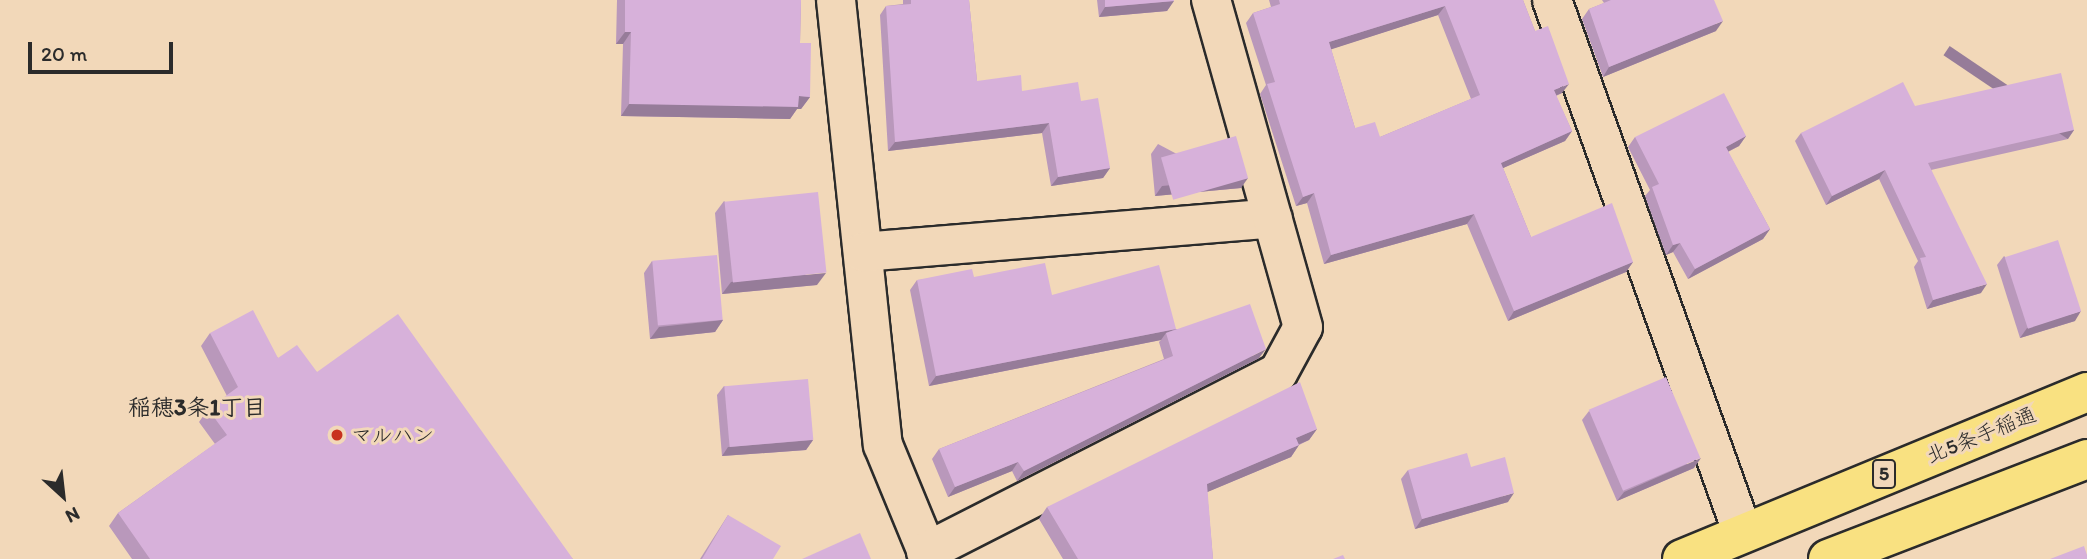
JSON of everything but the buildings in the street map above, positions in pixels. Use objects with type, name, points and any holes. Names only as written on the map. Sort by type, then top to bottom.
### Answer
[{"type":"highway","name":"北5条手稲通","points":[[1682,559],[1742,531],[2087,392]]},
{"type":"highway","points":[[1828,559],[2087,459]]},
{"type":"street","points":[[836,0],[883,444],[928,556],[1279,373],[1303,327],[1211,0]]},
{"type":"street","points":[[1552,0],[1742,531]]},
{"type":"street","points":[[863,252],[1273,218]]},
{"type":"place","name":"マルハン","points":[[337,435]]},
{"type":"district","name":"稲穂3条1丁目","points":[[197,407]]}]
